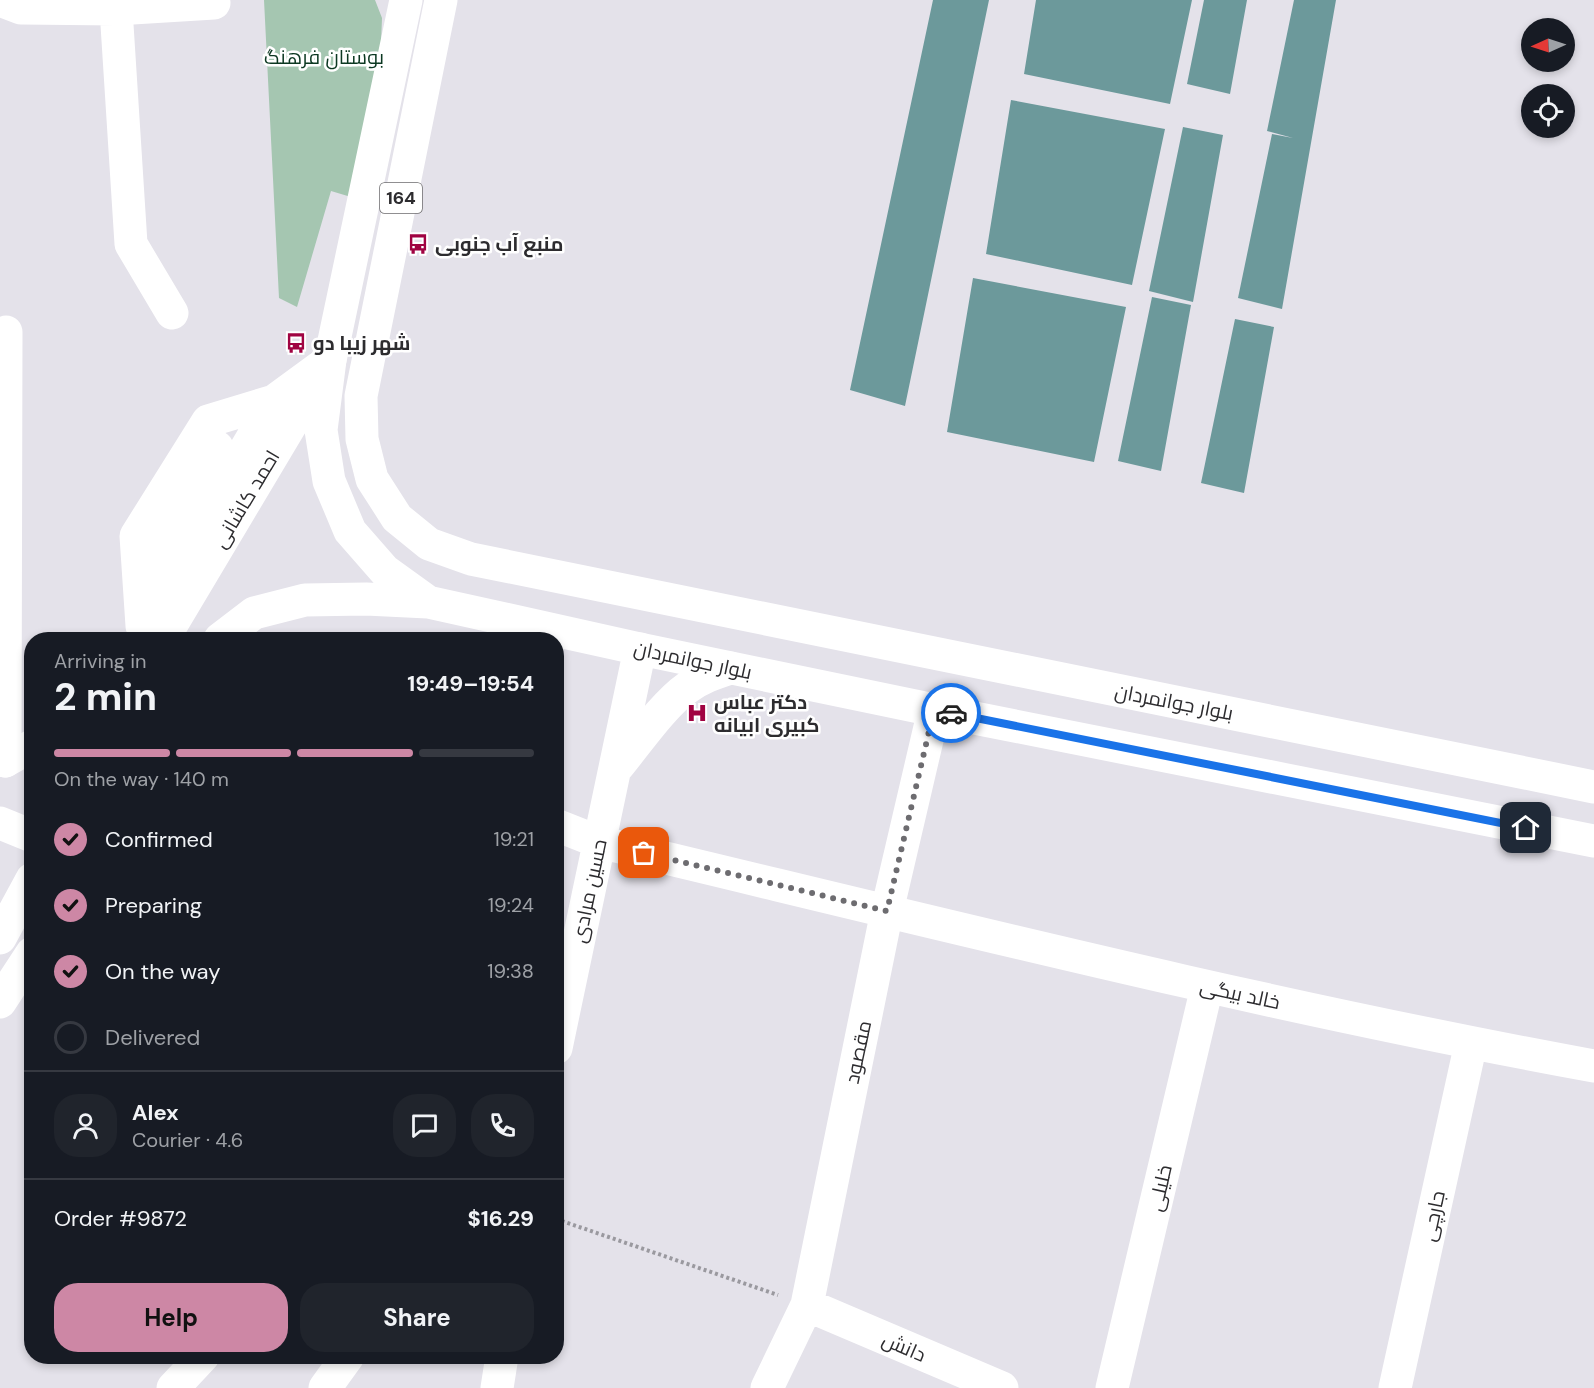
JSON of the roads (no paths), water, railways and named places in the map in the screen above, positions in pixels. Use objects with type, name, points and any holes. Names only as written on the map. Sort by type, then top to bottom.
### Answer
[{"type":"street","points":[[392,0],[395,56]]},
{"type":"street","name":"164","points":[[330,360],[406,0]]},
{"type":"street","name":"بلوار جوانمردان","points":[[441,0],[361,396],[362,439],[372,479],[397,518],[429,544],[471,559],[1594,787]]},
{"type":"street","points":[[14,3],[116,9],[214,3]]},
{"type":"street","points":[[116,9],[131,244],[172,313]]},
{"type":"street","points":[[6,332],[17,759]]},
{"type":"street","points":[[152,632],[140,581],[237,412],[274,401],[330,360]]},
{"type":"street","points":[[330,360],[321,430],[329,482],[350,531],[385,571],[428,603]]},
{"type":"street","name":"احمد کاشانی","points":[[155,632],[330,360]]},
{"type":"street","points":[[155,632],[274,401]]},
{"type":"street","points":[[229,632],[254,613],[305,600],[366,599],[428,603]]},
{"type":"street","name":"بلوار جوانمردان","points":[[428,603],[562,632]]},
{"type":"street","name":"بلوار جوانمردان","points":[[564,633],[934,710],[1594,842]]},
{"type":"street","name":"حسین مرادی","points":[[564,1010],[640,649]]},
{"type":"street","name":"حسین مرادی","points":[[615,770],[661,714],[686,689],[706,676],[730,668]]},
{"type":"street","name":"مقصود","points":[[767,1388],[807,1305],[887,911],[934,710]]},
{"type":"street","points":[[0,823],[24,833]]},
{"type":"street","name":"خالد بیگی","points":[[564,828],[599,842],[1207,987],[1471,1043],[1594,1066]]},
{"type":"street","points":[[0,938],[24,894]]},
{"type":"street","points":[[0,1002],[24,965]]},
{"type":"street","name":"خلیلی","points":[[1112,1388],[1207,987]]},
{"type":"street","name":"جارچی","points":[[1395,1388],[1471,1043]]},
{"type":"street","name":"دانش","points":[[807,1305],[1002,1388]]},
{"type":"street","points":[[173,1388],[195,1364]]},
{"type":"street","points":[[325,1388],[342,1364]]},
{"type":"street","points":[[497,1388],[500,1364]]},
{"type":"water","points":[[933,0],[989,0],[905,406],[850,390]]},
{"type":"water","points":[[1036,0],[1192,0],[1170,104],[1024,74]]},
{"type":"water","points":[[1204,0],[1247,0],[1230,94],[1187,84]]},
{"type":"water","points":[[1294,0],[1336,0],[1282,309],[1238,298],[1272,134],[1293,138],[1267,131]]},
{"type":"water","points":[[1011,100],[1165,129],[1132,285],[986,254]]},
{"type":"water","points":[[1183,127],[1223,135],[1193,302],[1149,291]]},
{"type":"water","points":[[973,278],[1126,307],[1094,462],[947,432]]},
{"type":"water","points":[[1152,297],[1191,305],[1161,471],[1118,461]]},
{"type":"water","points":[[1235,319],[1274,327],[1244,493],[1201,483]]},
{"type":"place","name":"منبع آب جنوبی","points":[[418,244]]},
{"type":"place","name":"شهر زیبا دو","points":[[296,343]]},
{"type":"place","name":"دکتر عباس کبیری ابیانه","points":[[697,713]]},
{"type":"park label","name":"بوستان فرهنگ","points":[[324,57]]}]
